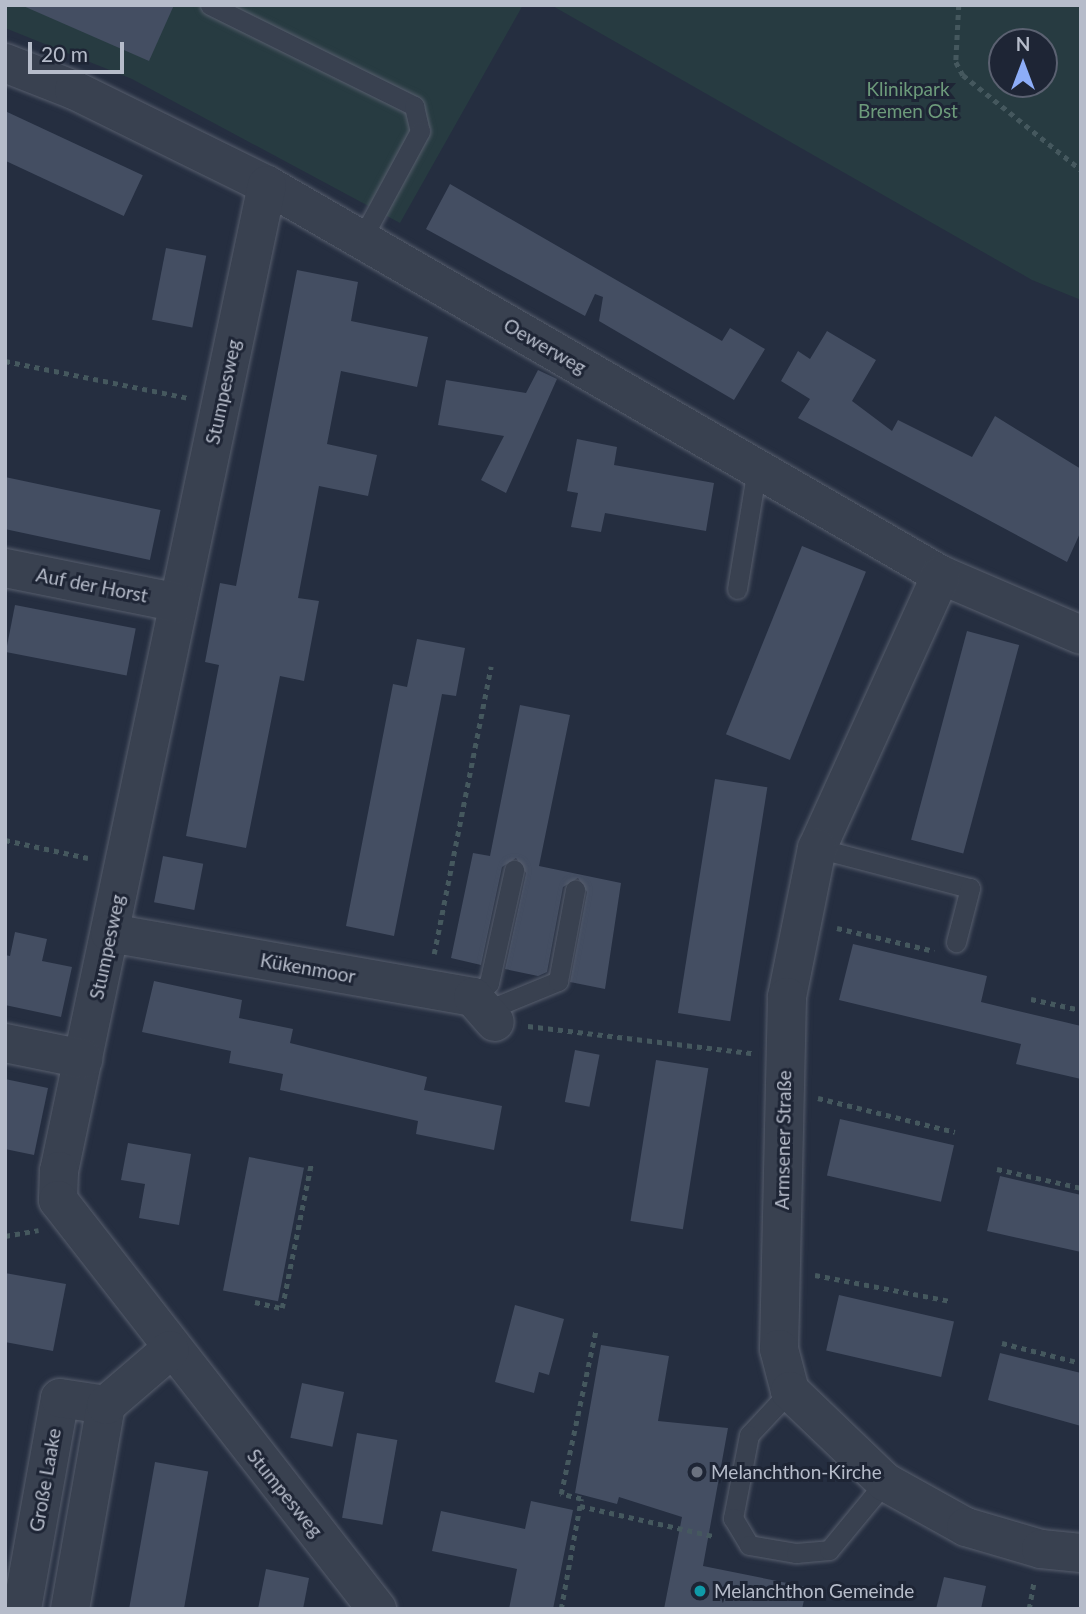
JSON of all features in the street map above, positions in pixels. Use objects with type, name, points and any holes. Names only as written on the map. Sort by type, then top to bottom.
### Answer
[{"type":"street","name":"Oewerweg","points":[[5,63],[74,90],[267,185],[941,575],[1081,635]]},
{"type":"street","name":"Stumpesweg","points":[[267,185],[83,1059],[58,1200],[170,1350],[377,1609]]},
{"type":"street","name":"Auf der Horst","points":[[5,568],[179,603]]},
{"type":"street","name":"Armsener Straße","points":[[790,1391],[779,1349],[787,997],[817,848],[941,575]]},
{"type":"street","name":"Kükenmoor","points":[[110,933],[427,989],[485,1010]]},
{"type":"street","points":[[5,1043],[83,1059]]},
{"type":"street","points":[[70,1609],[106,1405],[170,1350]]},
{"type":"street","points":[[790,1391],[885,1482],[966,1527],[1041,1549],[1081,1553]]},
{"type":"street","name":"Große Laake","points":[[22,1609],[60,1398],[106,1405]]},
{"type":"lane","points":[[210,5],[414,106],[420,131],[361,240]]},
{"type":"lane","points":[[737,589],[757,468]]},
{"type":"lane","points":[[817,848],[970,888],[948,947]]},
{"type":"lane","points":[[514,870],[485,1010],[558,981],[575,890]]},
{"type":"lane","points":[[790,1391],[749,1435],[733,1518],[749,1545],[796,1553],[829,1550],[885,1482]]},
{"type":"path","points":[[959,5],[956,62],[963,75],[1081,170]]},
{"type":"path","points":[[5,361],[220,405]]},
{"type":"path","points":[[427,989],[491,667]]},
{"type":"path","points":[[5,840],[123,866]]},
{"type":"path","points":[[802,919],[948,947]]},
{"type":"path","points":[[1031,999],[1081,1010]]},
{"type":"path","points":[[485,1010],[784,1073],[955,1132]]},
{"type":"path","points":[[254,1302],[282,1308],[311,1164]]},
{"type":"path","points":[[998,1169],[1081,1188]]},
{"type":"path","points":[[780,1275],[834,1274],[950,1301]]},
{"type":"path","points":[[561,1609],[581,1499],[561,1493],[596,1329]]},
{"type":"path","points":[[1002,1343],[1081,1363]]},
{"type":"path","points":[[580,1506],[719,1537],[741,1531]]},
{"type":"green space","points":[[5,5],[523,5],[400,223],[132,79],[5,28]]},
{"type":"green space","name":"Klinikpark Bremen Ost","points":[[551,5],[1081,5],[1081,300],[1032,280]]},
{"type":"building","points":[[21,5],[174,5],[149,61]]},
{"type":"building","points":[[5,111],[143,175],[124,216],[5,161]]},
{"type":"building","points":[[450,184],[722,341],[730,328],[765,349],[734,400],[599,321],[603,297],[595,294],[585,316],[426,229]]},
{"type":"building","points":[[166,248],[206,256],[192,327],[152,320]]},
{"type":"building","points":[[297,270],[358,282],[351,321],[428,337],[417,387],[341,371],[327,444],[377,455],[368,496],[319,486],[298,598],[319,601],[304,681],[280,676],[246,848],[186,836],[219,665],[205,662],[220,583],[236,586]]},
{"type":"building","points":[[827,331],[876,360],[852,401],[892,431],[898,420],[972,457],[995,416],[1081,469],[1081,531],[1067,562],[798,418],[810,399],[781,381],[798,351],[810,359]]},
{"type":"building","points":[[538,370],[557,379],[506,493],[481,480],[504,436],[438,425],[446,380],[526,393]]},
{"type":"building","points":[[577,439],[617,447],[614,465],[714,483],[706,531],[605,513],[601,532],[571,527],[578,493],[567,491]]},
{"type":"building","points":[[5,477],[161,510],[150,560],[5,529]]},
{"type":"building","points":[[802,546],[866,572],[790,760],[726,734]]},
{"type":"building","points":[[15,605],[136,628],[127,676],[6,652]]},
{"type":"building","points":[[967,631],[1019,645],[963,854],[911,840]]},
{"type":"building","points":[[417,639],[465,648],[456,696],[442,694],[394,936],[346,926],[393,684],[407,687]]},
{"type":"building","points":[[520,705],[570,715],[539,866],[621,883],[605,989],[570,982],[587,892],[578,878],[563,887],[547,972],[538,976],[505,969],[526,873],[516,858],[502,867],[481,965],[451,958],[473,853],[490,856]]},
{"type":"building","points":[[715,779],[767,787],[730,1021],[678,1013]]},
{"type":"building","points":[[163,856],[203,864],[194,910],[154,902]]},
{"type":"building","points":[[15,932],[47,939],[42,961],[72,967],[61,1017],[5,1005],[5,955],[10,956]]},
{"type":"building","points":[[853,944],[987,976],[981,1002],[1081,1026],[1081,1079],[1016,1064],[1021,1044],[839,1000]]},
{"type":"building","points":[[154,981],[242,1000],[239,1018],[293,1029],[290,1043],[427,1077],[424,1090],[502,1106],[494,1150],[416,1134],[418,1121],[280,1090],[283,1074],[229,1063],[231,1051],[142,1032]]},
{"type":"building","points":[[575,1050],[600,1055],[589,1107],[565,1102]]},
{"type":"building","points":[[656,1060],[708,1068],[683,1229],[631,1221]]},
{"type":"building","points":[[5,1079],[48,1088],[34,1155],[5,1149]]},
{"type":"building","points":[[840,1119],[954,1145],[941,1202],[827,1176]]},
{"type":"building","points":[[128,1143],[191,1154],[179,1225],[139,1218],[145,1184],[121,1180]]},
{"type":"building","points":[[249,1157],[304,1168],[278,1301],[223,1291]]},
{"type":"building","points":[[1000,1176],[1081,1195],[1081,1252],[987,1231]]},
{"type":"building","points":[[5,1273],[66,1284],[53,1351],[5,1342]]},
{"type":"building","points":[[839,1295],[954,1322],[941,1377],[826,1351]]},
{"type":"building","points":[[515,1305],[564,1319],[549,1375],[539,1372],[534,1393],[495,1382]]},
{"type":"building","points":[[601,1345],[669,1356],[658,1421],[728,1428],[703,1566],[807,1587],[802,1609],[664,1609],[682,1517],[619,1497],[617,1504],[575,1493]]},
{"type":"building","points":[[1000,1353],[1081,1373],[1081,1426],[988,1400]]},
{"type":"building","points":[[302,1383],[344,1392],[332,1447],[290,1438]]},
{"type":"building","points":[[357,1433],[397,1440],[382,1525],[342,1518]]},
{"type":"building","points":[[155,1462],[208,1471],[184,1609],[129,1609]]},
{"type":"building","points":[[531,1501],[573,1510],[553,1609],[509,1609],[517,1569],[432,1551],[441,1511],[525,1529]]},
{"type":"building","points":[[266,1569],[309,1578],[303,1609],[258,1609]]},
{"type":"building","points":[[944,1577],[986,1586],[981,1609],[936,1609]]},
{"type":"place","name":"Melanchthon-Kirche","points":[[697,1472]]},
{"type":"place","name":"Melanchthon Gemeinde","points":[[700,1591]]}]
